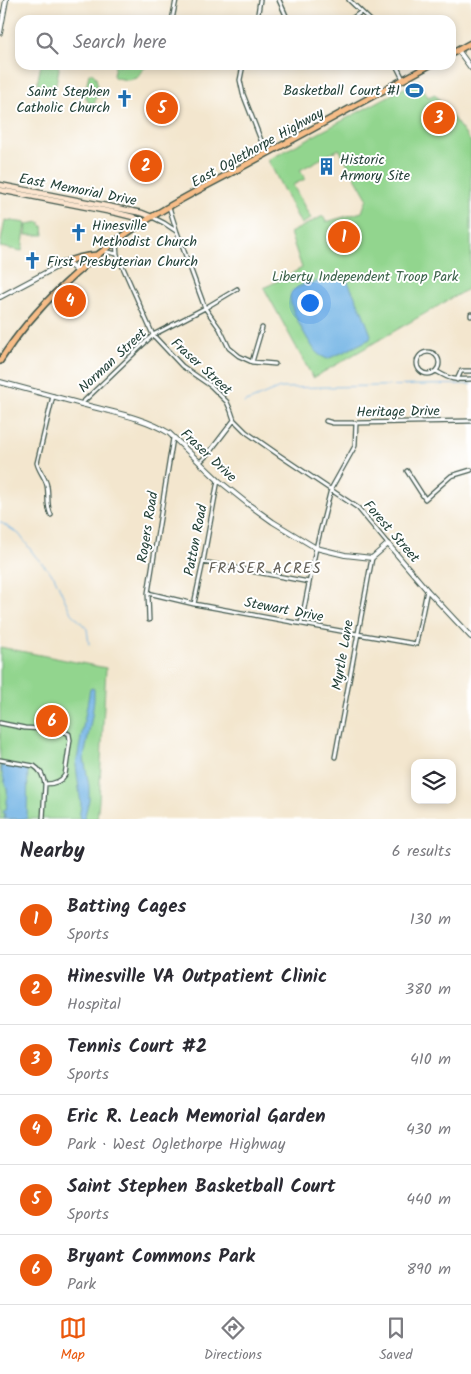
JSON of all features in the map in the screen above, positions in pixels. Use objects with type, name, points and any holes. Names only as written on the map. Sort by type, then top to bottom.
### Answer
[{"type":"highway","points":[[458,50],[471,43]]},
{"type":"highway","name":"East Oglethorpe Highway","points":[[0,361],[21,330],[78,272],[115,241],[152,217],[421,70]]},
{"type":"highway","points":[[62,264],[79,258],[98,255]]},
{"type":"main road","name":"East Memorial Drive","points":[[0,184],[142,213],[152,217]]},
{"type":"main road","name":"East Memorial Drive","points":[[0,190],[133,217],[144,222]]},
{"type":"street","points":[[0,34],[6,0]]},
{"type":"street","points":[[173,15],[176,0]]},
{"type":"street","points":[[257,15],[260,0]]},
{"type":"street","points":[[279,0],[286,15]]},
{"type":"street","points":[[349,0],[364,15]]},
{"type":"street","points":[[357,15],[361,12]]},
{"type":"street","points":[[458,50],[471,68]]},
{"type":"street","points":[[242,70],[240,84],[267,154]]},
{"type":"street","points":[[399,70],[404,80]]},
{"type":"street","points":[[170,207],[176,232],[205,308],[220,329],[229,348],[239,356],[252,362],[274,364]]},
{"type":"street","points":[[152,217],[176,232]]},
{"type":"street","name":"Fraser Street","points":[[115,241],[117,254],[153,335],[182,366],[211,386],[221,396],[229,406],[234,420]]},
{"type":"street","points":[[103,251],[117,254]]},
{"type":"street","points":[[0,297],[62,264],[70,265],[78,272]]},
{"type":"street","name":"Norman Street","points":[[81,404],[153,335],[237,289]]},
{"type":"street","points":[[252,362],[262,328]]},
{"type":"street","points":[[427,352],[436,355],[439,364],[436,371],[433,374],[427,375],[419,371],[416,364],[423,353],[427,352]]},
{"type":"street","points":[[436,371],[448,378],[457,380],[471,379]]},
{"type":"street","points":[[457,380],[461,372],[471,371]]},
{"type":"street","name":"Fraser Drive","points":[[0,382],[160,427],[169,433],[218,480],[254,508],[316,548],[345,555],[372,558]]},
{"type":"street","points":[[51,515],[48,506],[47,484],[38,470],[37,463],[53,396]]},
{"type":"street","points":[[200,462],[234,420]]},
{"type":"street","name":"Forest Street","points":[[234,420],[246,432],[279,456],[358,508],[427,590],[471,637]]},
{"type":"street","name":"Heritage Drive","points":[[326,421],[333,423],[471,421]]},
{"type":"street","points":[[301,624],[316,548],[331,489],[355,446],[356,423]]},
{"type":"street","name":"Rogers Road","points":[[149,620],[148,594],[173,438]]},
{"type":"street","points":[[407,471],[425,498],[451,476],[471,470]]},
{"type":"street","name":"Patton Road","points":[[194,604],[218,480]]},
{"type":"street","points":[[372,558],[388,544]]},
{"type":"street","name":"Myrtle Lane","points":[[335,757],[372,558]]},
{"type":"street","points":[[203,562],[309,582]]},
{"type":"street","name":"Stewart Drive","points":[[148,594],[416,644],[427,590]]},
{"type":"street","points":[[0,723],[25,728],[61,730],[69,734],[70,740],[65,775],[62,780],[56,783],[45,784]]},
{"type":"street","points":[[0,760],[38,768],[45,784],[43,819]]},
{"type":"green space","points":[[40,70],[59,70],[55,88],[51,91],[37,84]]},
{"type":"green space","points":[[114,70],[142,70],[137,78],[128,80],[115,78],[113,75]]},
{"type":"green space","points":[[89,73],[93,74],[97,80],[97,93],[94,104],[89,103],[85,95]]},
{"type":"green space","name":"Liberty Independent Troop Park","points":[[419,80],[428,97],[435,94],[471,142],[471,287],[313,378],[264,288],[302,268],[290,233],[323,216],[326,222],[362,212],[367,198],[339,149],[300,170],[305,179],[293,185],[311,219],[301,224],[268,160]]},
{"type":"green space","points":[[5,220],[26,223],[22,251],[0,247]]},
{"type":"green space","points":[[40,222],[41,226],[43,226],[44,235],[26,235],[27,224]]},
{"type":"green space","points":[[0,647],[106,668],[97,819],[0,819]]},
{"type":"water","points":[[336,278],[345,278],[347,280],[371,335],[370,339],[327,359],[317,353],[309,341],[294,312],[290,296],[292,291],[301,286]]},
{"type":"water","points":[[90,689],[94,689],[94,700],[84,758],[89,786],[89,800],[84,819],[79,819],[81,805],[76,765]]},
{"type":"water","points":[[1,764],[28,768],[27,819],[4,819],[5,813],[3,813],[6,810],[7,792]]},
{"type":"waterway","points":[[244,403],[280,388],[471,384]]},
{"type":"waterway","points":[[0,522],[19,534],[36,557],[54,576],[70,611],[87,629],[89,644]]},
{"type":"place","name":"Basketball Court #1","points":[[414,90]]},
{"type":"place","name":"Saint Stephen Catholic Church","points":[[124,99]]},
{"type":"place","name":"Saint Stephen Basketball Court","points":[[162,108]]},
{"type":"place","name":"Tennis Court #2","points":[[439,118]]},
{"type":"place","name":"Hinesville VA Outpatient Clinic","points":[[146,166]]},
{"type":"place","name":"Historic Armory Site","points":[[326,167]]},
{"type":"place","name":"Hinesville Methodist Church","points":[[78,233]]},
{"type":"place","name":"Batting Cages","points":[[344,237]]},
{"type":"place","name":"First Presbyterian Church","points":[[33,261]]},
{"type":"place","name":"Eric R. Leach Memorial Garden","points":[[70,301]]},
{"type":"place","name":"Bryant Commons Park","points":[[52,721]]},
{"type":"district","name":"FRASER ACRES","points":[[265,568]]}]
